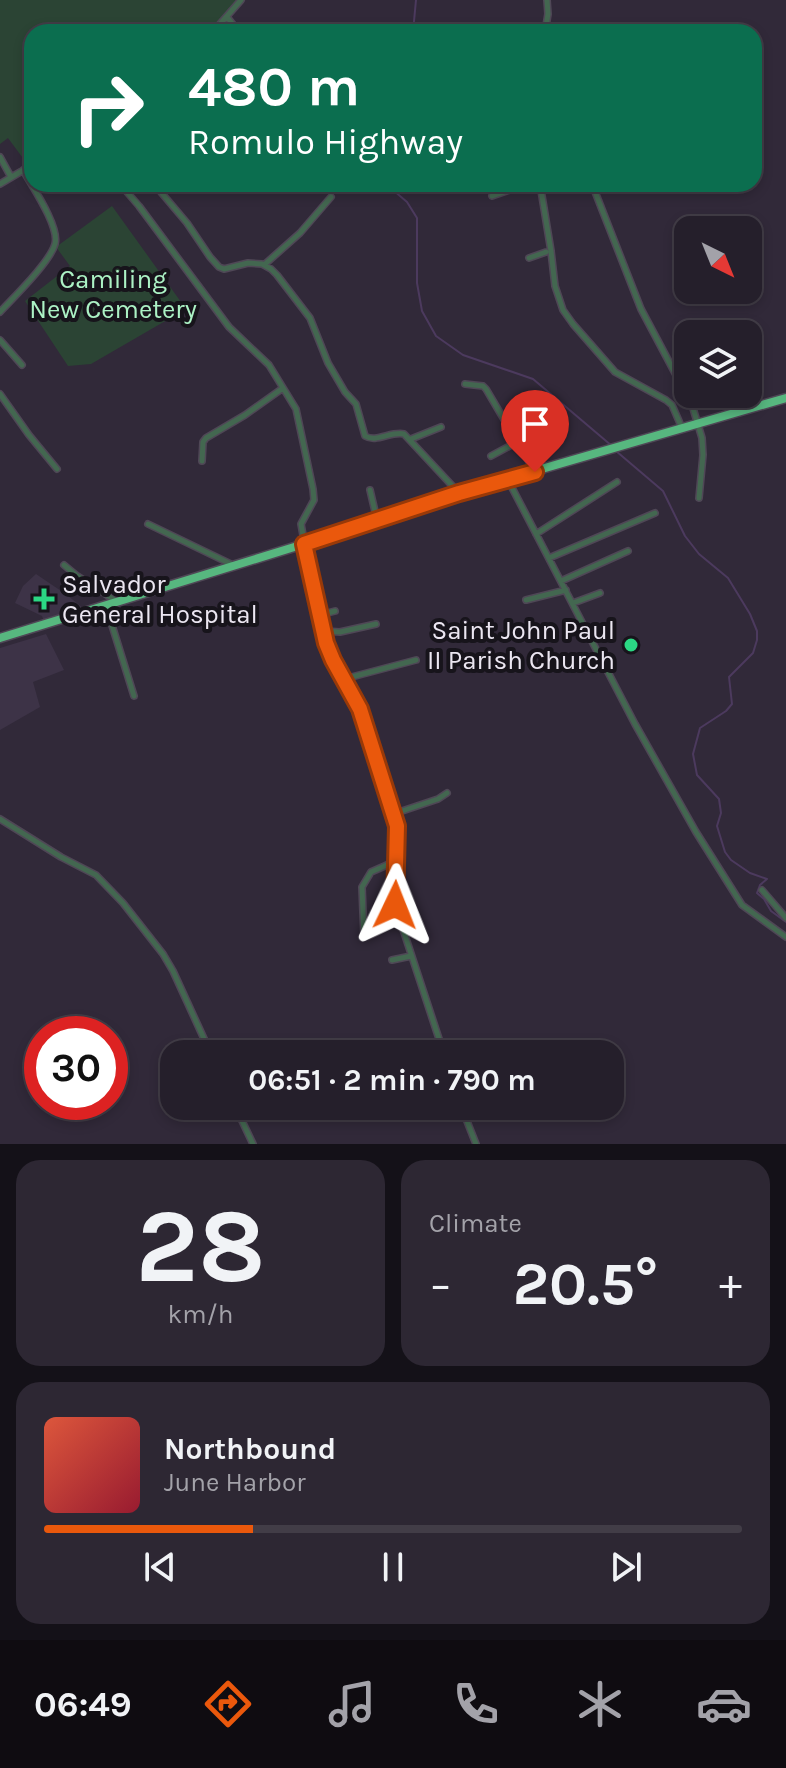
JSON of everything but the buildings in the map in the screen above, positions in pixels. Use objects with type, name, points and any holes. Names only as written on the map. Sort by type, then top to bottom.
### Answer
[{"type":"highway","points":[[0,638],[459,493],[786,398]]},
{"type":"street","points":[[220,24],[241,0]]},
{"type":"street","points":[[546,24],[547,0]]},
{"type":"street","points":[[227,17],[233,24]]},
{"type":"street","points":[[0,157],[11,177]]},
{"type":"street","points":[[0,184],[23,170]]},
{"type":"street","points":[[0,312],[39,269],[55,245],[51,223],[35,192]]},
{"type":"street","points":[[127,192],[229,327],[262,357],[296,409],[314,500],[301,524],[323,631],[330,653],[360,709],[398,830],[395,905],[439,1040]]},
{"type":"street","points":[[160,192],[219,267],[224,269],[248,263],[264,265],[277,275],[310,318],[328,363],[356,404],[365,436],[372,439],[394,432],[411,439],[459,493]]},
{"type":"street","points":[[492,196],[504,192]]},
{"type":"street","points":[[541,192],[555,286],[563,310],[615,372],[672,405],[682,429]]},
{"type":"street","points":[[595,192],[641,309],[692,405],[702,438],[699,498]]},
{"type":"street","points":[[264,265],[300,233],[331,197]]},
{"type":"street","points":[[529,258],[549,252]]},
{"type":"street","points":[[0,340],[22,365]]},
{"type":"street","points":[[465,384],[483,386],[535,472]]},
{"type":"street","points":[[202,461],[206,438],[283,388]]},
{"type":"street","points":[[0,394],[57,469]]},
{"type":"street","points":[[511,432],[547,406]]},
{"type":"street","points":[[411,439],[441,427]]},
{"type":"street","points":[[491,456],[517,442]]},
{"type":"street","points":[[508,480],[635,724],[696,832],[736,897],[751,913],[786,937]]},
{"type":"street","points":[[536,534],[617,482]]},
{"type":"street","points":[[370,490],[377,520]]},
{"type":"street","points":[[549,558],[655,513]]},
{"type":"street","points":[[148,524],[234,566]]},
{"type":"street","points":[[561,581],[628,551]]},
{"type":"street","points":[[64,565],[117,602]]},
{"type":"street","points":[[526,600],[566,590]]},
{"type":"street","points":[[573,603],[600,593]]},
{"type":"street","points":[[106,606],[134,696]]},
{"type":"street","points":[[320,615],[335,611]]},
{"type":"street","points":[[323,631],[340,632],[376,624]]},
{"type":"street","points":[[344,679],[416,660]]},
{"type":"street","points":[[393,814],[447,793]]},
{"type":"street","points":[[0,819],[96,875],[123,903],[168,962],[204,1040]]},
{"type":"street","points":[[364,937],[362,887],[371,872],[396,861]]},
{"type":"street","points":[[762,890],[786,918]]},
{"type":"street","points":[[392,960],[411,956]]},
{"type":"street","points":[[242,1120],[253,1144]]},
{"type":"street","points":[[467,1120],[476,1144]]},
{"type":"shaded area","name":"Salvador General Hospital","points":[[36,574],[84,609],[44,622],[42,616],[15,603],[23,586]]},
{"type":"shaded area","points":[[46,634],[64,670],[33,682],[40,707],[0,730],[0,648]]},
{"type":"green space","points":[[0,0],[238,0],[216,24],[24,24],[24,160],[8,138],[0,144]]},
{"type":"green space","name":"Camiling New Cemetery","points":[[112,206],[186,309],[91,364],[68,366],[25,301],[70,266],[56,247]]},
{"type":"waterway","points":[[414,24],[416,0]]},
{"type":"waterway","points":[[395,192],[407,202],[417,218],[417,283],[422,311],[436,336],[463,355],[533,379],[612,446]]},
{"type":"waterway","points":[[616,451],[663,491],[685,536],[699,554],[728,578],[757,631],[753,653],[729,677],[732,704],[700,728],[693,754],[697,775],[719,799],[721,813],[717,826],[725,852],[750,873],[767,879],[757,893],[771,911],[786,922]]},
{"type":"place","name":"Salvador General Hospital","points":[[44,599]]},
{"type":"place","name":"Saint John Paul II Parish Church","points":[[631,645]]},
{"type":"route","points":[[395,905],[397,826],[360,709],[326,643],[304,544],[459,493],[535,472]]}]
